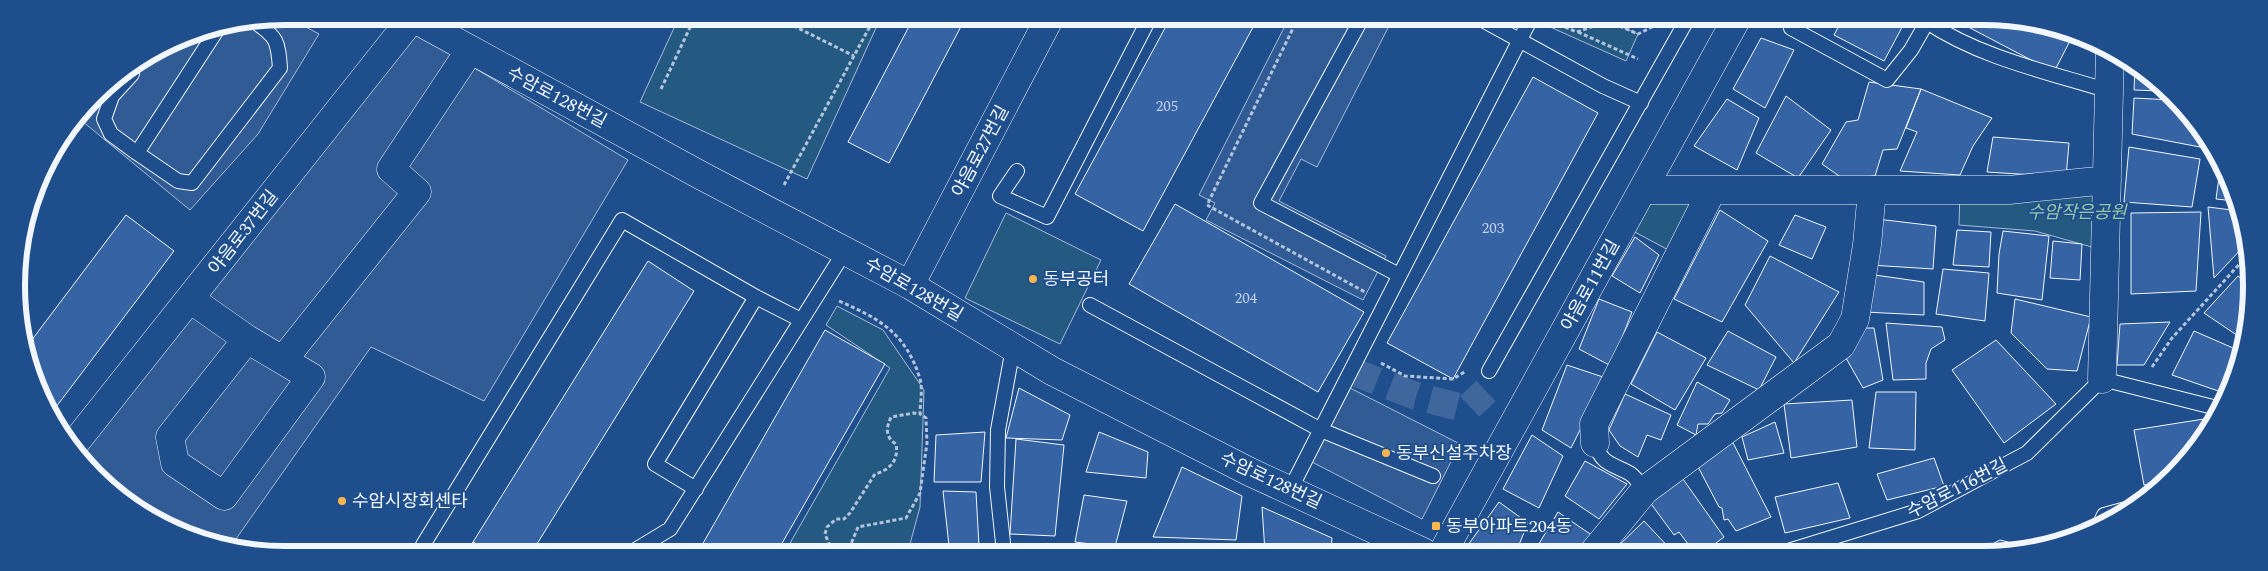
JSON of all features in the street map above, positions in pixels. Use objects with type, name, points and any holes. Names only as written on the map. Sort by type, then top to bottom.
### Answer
[{"type":"street","name":"야음로37번길","points":[[77,441],[406,25]]},
{"type":"street","name":"수암로128번길","points":[[426,25],[769,211],[910,285],[1076,384],[1290,490],[1411,546]]},
{"type":"street","name":"야음로27번길","points":[[910,285],[1046,25]]},
{"type":"street","name":"야음로11번길","points":[[1446,546],[1734,25]]},
{"type":"street","points":[[283,360],[417,192],[391,169],[470,50]]},
{"type":"street","points":[[2102,379],[2110,58]]},
{"type":"street","points":[[1643,190],[1711,192],[2008,190],[2107,180]]},
{"type":"street","points":[[1599,546],[1645,490],[1841,345],[1855,319],[1867,246],[1872,190]]},
{"type":"street","points":[[1596,443],[1594,424],[1711,192]]},
{"type":"street","points":[[190,299],[247,339],[310,378],[224,496],[175,463],[170,437],[247,339]]},
{"type":"lane","points":[[1017,171],[1000,196],[1047,217],[1146,25]]},
{"type":"lane","points":[[1358,25],[1261,203],[1399,275]]},
{"type":"lane","points":[[1493,25],[1640,103]]},
{"type":"lane","points":[[1290,490],[1527,25]]},
{"type":"lane","points":[[1489,371],[1684,25]]},
{"type":"lane","points":[[1791,25],[1791,28],[1887,80],[1911,50],[1925,25]]},
{"type":"lane","points":[[1932,25],[1948,36],[2008,60],[2109,91]]},
{"type":"lane","points":[[121,84],[112,96],[104,119],[111,134],[178,181],[192,183],[280,68],[279,52],[273,34],[262,26]]},
{"type":"lane","points":[[137,153],[212,36]]},
{"type":"lane","points":[[428,546],[622,220],[756,297],[801,320]]},
{"type":"lane","points":[[642,546],[670,529],[845,251]]},
{"type":"lane","points":[[696,489],[655,464],[756,297]]},
{"type":"lane","points":[[1090,305],[1321,430],[1433,476]]},
{"type":"lane","points":[[1003,546],[997,487],[998,430],[1014,348]]},
{"type":"lane","points":[[2102,379],[2213,407]]},
{"type":"lane","name":"수암로116번길","points":[[1805,546],[1918,510],[2027,452],[2102,379]]},
{"type":"lane","points":[[1596,443],[1599,456],[1610,465],[1631,474],[1645,490]]},
{"type":"path","points":[[661,89],[691,25]]},
{"type":"path","points":[[792,25],[854,56]]},
{"type":"path","points":[[769,211],[871,25]]},
{"type":"path","points":[[1561,25],[1641,60],[1622,94]]},
{"type":"path","points":[[1577,32],[1597,25]]},
{"type":"path","points":[[1617,25],[1638,34],[1655,25]]},
{"type":"path","points":[[1658,29],[1660,25]]},
{"type":"path","points":[[2138,388],[2172,338],[2242,262]]},
{"type":"path","points":[[832,308],[842,292]]},
{"type":"path","points":[[837,299],[884,323],[905,346],[920,380],[920,414]]},
{"type":"path","points":[[1360,352],[1405,376],[1453,379],[1470,369]]},
{"type":"path","points":[[914,413],[920,414],[926,418],[927,443],[920,493],[906,518],[858,527],[851,544],[845,546],[829,544],[825,534],[827,527],[836,519],[844,519],[850,513],[875,474],[885,471],[894,462],[897,454],[896,444],[890,440],[887,432],[891,417],[914,413]]},
{"type":"green space","points":[[675,25],[877,25],[807,179],[640,102]]},
{"type":"green space","points":[[1546,25],[1618,25],[1638,34],[1626,61]]},
{"type":"green space","name":"수암작은공원","points":[[2107,180],[2106,251],[2035,231],[1959,225],[1960,190]]},
{"type":"green space","points":[[1643,190],[1704,191],[1674,253],[1633,231]]},
{"type":"green space","name":"동부공터","points":[[1006,213],[1101,260],[1060,344],[965,298]]},
{"type":"green space","points":[[837,306],[883,330],[924,390],[920,507],[910,544],[905,546],[788,546],[890,368],[826,325]]},
{"type":"shaded area","points":[[286,25],[302,25],[319,34],[258,134],[190,210],[83,122],[101,101],[141,69],[170,52],[202,39],[251,27]]},
{"type":"shaded area","points":[[1285,25],[1389,25],[1317,167],[1301,159],[1279,201],[1386,256],[1363,300],[1206,220],[1215,203],[1199,195]]},
{"type":"shaded area","points":[[416,33],[628,160],[484,401],[371,347],[235,541],[186,526],[155,511],[127,492],[101,470],[85,451]]},
{"type":"shaded area","name":"동부신설주차장","points":[[1350,388],[1460,444],[1422,519],[1312,462]]},
{"type":"building","points":[[910,25],[962,25],[889,163],[848,142]]},
{"type":"building","points":[[1167,25],[1254,25],[1143,231],[1075,194]]},
{"type":"building","points":[[1839,25],[1903,25],[1884,61],[1834,35]]},
{"type":"building","points":[[1964,25],[2017,27],[2070,41],[2054,72]]},
{"type":"building","points":[[1761,38],[1794,50],[1765,108],[1733,89]]},
{"type":"building","points":[[2135,75],[2155,91],[2134,90]]},
{"type":"building","points":[[1533,77],[1598,113],[1453,379],[1387,343]]},
{"type":"building","points":[[1869,82],[1921,89],[1897,149],[1883,150],[1875,176],[1842,178],[1822,164],[1846,122],[1858,120]]},
{"type":"building","points":[[1921,89],[1992,118],[1973,146],[1960,175],[1900,171],[1917,132],[1906,128]]},
{"type":"building","points":[[1786,96],[1831,130],[1798,178],[1756,153]]},
{"type":"building","points":[[2134,98],[2165,100],[2201,144],[2200,147],[2132,134]]},
{"type":"building","points":[[1727,99],[1759,118],[1737,170],[1694,146]]},
{"type":"building","points":[[1993,137],[2069,143],[2066,177],[1987,172]]},
{"type":"building","points":[[2129,147],[2200,159],[2192,207],[2124,202]]},
{"type":"building","points":[[2219,177],[2228,200],[2216,199]]},
{"type":"building","points":[[1175,204],[1364,312],[1318,392],[1129,284]]},
{"type":"building","points":[[2208,207],[2231,210],[2241,250],[2214,278]]},
{"type":"building","points":[[1720,210],[1768,241],[1722,322],[1674,299]]},
{"type":"building","points":[[2201,212],[2196,291],[2131,294],[2131,213]]},
{"type":"building","points":[[126,215],[174,251],[56,408],[39,369],[31,341]]},
{"type":"building","points":[[1795,215],[1826,227],[1812,259],[1779,245]]},
{"type":"building","points":[[1877,219],[1936,226],[1933,269],[1870,265]]},
{"type":"building","points":[[1957,230],[1991,232],[1989,267],[1953,265]]},
{"type":"building","points":[[2003,231],[2049,236],[2042,300],[1997,293],[1999,254]]},
{"type":"building","points":[[1635,237],[1659,255],[1640,293],[1612,276]]},
{"type":"building","points":[[2053,241],[2082,244],[2080,280],[2050,278]]},
{"type":"building","points":[[1770,256],[1839,292],[1794,363],[1745,305]]},
{"type":"building","points":[[648,261],[694,291],[536,546],[480,546],[473,542]]},
{"type":"building","points":[[1943,269],[1989,273],[1985,321],[1936,314]]},
{"type":"building","points":[[1868,274],[1924,282],[1924,315],[1865,312]]},
{"type":"building","points":[[2238,276],[2243,280],[2241,320],[2238,336],[2204,313]]},
{"type":"building","points":[[1599,299],[1632,312],[1611,366],[1579,349]]},
{"type":"building","points":[[2015,299],[2091,317],[2077,371],[2047,369],[2011,333]]},
{"type":"building","points":[[2170,322],[2144,365],[2117,365],[2120,324]]},
{"type":"building","points":[[1886,323],[1942,327],[1945,340],[1931,349],[1926,363],[1926,379],[1893,380]]},
{"type":"building","points":[[1862,328],[1874,328],[1883,380],[1863,388],[1842,351]]},
{"type":"building","points":[[825,330],[885,364],[780,546],[701,546]]},
{"type":"building","points":[[1728,331],[1776,357],[1759,390],[1707,365]]},
{"type":"building","points":[[2194,331],[2235,349],[2220,392],[2172,375]]},
{"type":"building","points":[[1657,332],[1706,358],[1675,410],[1631,384]]},
{"type":"building","points":[[1996,340],[2056,404],[2004,443],[1952,370]]},
{"type":"building","points":[[1567,365],[1606,378],[1571,448],[1542,430]]},
{"type":"building","points":[[1697,382],[1730,400],[1722,413],[1715,414],[1708,424],[1698,424],[1696,435],[1677,425]]},
{"type":"building","points":[[1019,388],[1070,415],[1062,440],[1006,438]]},
{"type":"building","points":[[1876,392],[1916,392],[1915,450],[1869,448]]},
{"type":"building","points":[[1625,394],[1671,415],[1661,440],[1647,435],[1638,457],[1620,446],[1609,430]]},
{"type":"building","points":[[1852,400],[1857,447],[1791,458],[1784,404]]},
{"type":"building","points":[[2204,419],[2204,422],[2189,444],[2167,470],[2150,484],[2144,485],[2134,430]]},
{"type":"building","points":[[1775,422],[1784,453],[1748,460],[1742,437]]},
{"type":"building","points":[[985,432],[981,482],[934,482],[936,435]]},
{"type":"building","points":[[1099,432],[1148,452],[1146,478],[1086,472]]},
{"type":"building","points":[[1532,435],[1563,456],[1539,508],[1503,489]]},
{"type":"building","points":[[1730,437],[1771,517],[1736,531],[1728,519],[1724,520],[1722,508],[1719,507],[1695,461]]},
{"type":"building","points":[[1016,439],[1064,445],[1055,536],[1010,534]]},
{"type":"building","points":[[1934,458],[1944,486],[1887,500],[1877,474]]},
{"type":"building","points":[[1585,461],[1627,484],[1599,519],[1565,496]]},
{"type":"building","points":[[1182,467],[1242,496],[1236,540],[1153,537]]},
{"type":"building","points":[[1678,472],[1724,537],[1712,546],[1690,546],[1679,532],[1674,535],[1646,497]]},
{"type":"building","points":[[1838,483],[1850,518],[1785,533],[1775,497]]},
{"type":"building","points":[[943,491],[976,492],[979,546],[949,546]]},
{"type":"building","points":[[1084,495],[1127,501],[1115,546],[1075,542]]},
{"type":"building","points":[[1499,502],[1528,523],[1518,546],[1468,545]]},
{"type":"building","points":[[1262,507],[1332,538],[1331,546],[1265,546]]},
{"type":"building","points":[[1558,512],[1593,536],[1587,546],[1538,546]]},
{"type":"building","points":[[1644,521],[1667,546],[1618,546]]},
{"type":"building","points":[[2000,540],[2016,544],[2000,545],[1989,546]]},
{"type":"building","points":[[473,542],[480,546],[471,546]]},
{"type":"tunnel","points":[[1351,371],[1416,396],[1467,409],[1486,391]]},
{"type":"place","name":"동부공터","points":[[1033,279]]},
{"type":"place","name":"동부신설주차장","points":[[1386,453]]},
{"type":"place","name":"수암시장회센타","points":[[342,501]]},
{"type":"place","name":"동부아파트204동","points":[[1436,526]]}]
